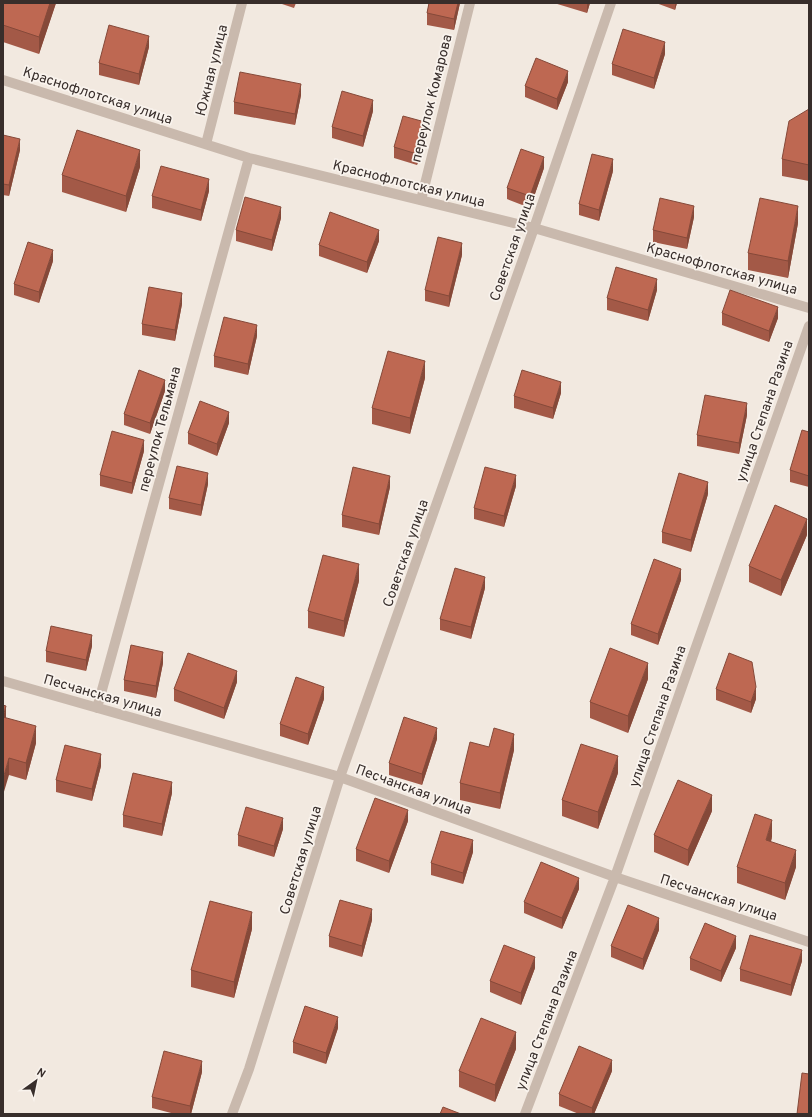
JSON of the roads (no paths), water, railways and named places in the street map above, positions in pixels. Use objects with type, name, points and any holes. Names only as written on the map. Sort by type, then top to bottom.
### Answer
[{"type":"street","name":"Южная улица","points":[[206,144],[242,3]]},
{"type":"street","name":"переулок Комарова","points":[[421,200],[470,3]]},
{"type":"street","name":"Советская улица","points":[[232,1114],[250,1069],[340,777],[534,228],[611,3]]},
{"type":"street","name":"Краснофлотская улица","points":[[3,80],[249,158],[534,228],[809,308]]},
{"type":"street","name":"переулок Тельмана","points":[[97,708],[249,158]]},
{"type":"street","name":"улица Степана Разина","points":[[525,1114],[615,877],[809,326]]},
{"type":"street","name":"Песчанская улица","points":[[3,681],[340,777],[615,877],[809,942]]}]
